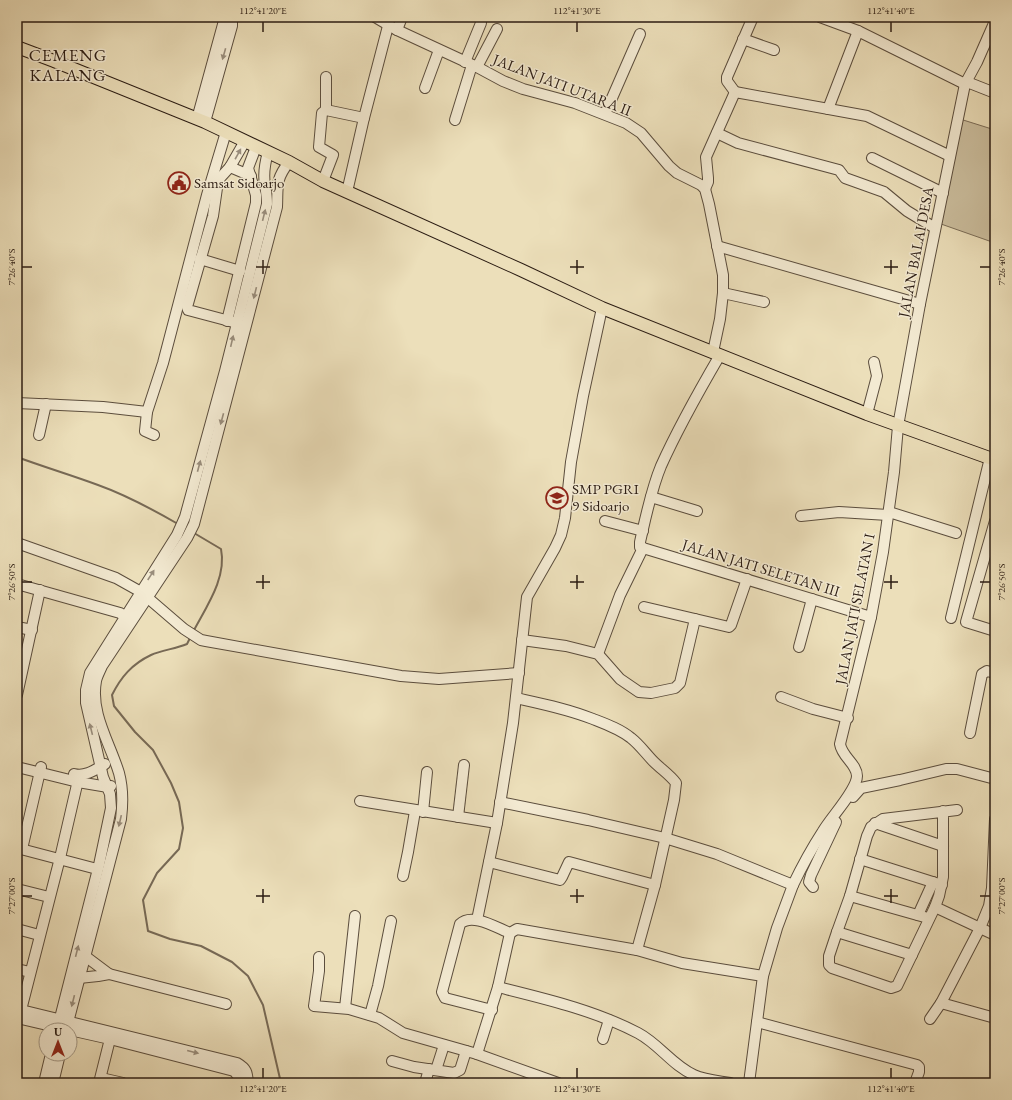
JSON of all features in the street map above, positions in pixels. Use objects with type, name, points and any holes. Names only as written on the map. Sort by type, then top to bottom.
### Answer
[{"type":"main road","points":[[17,47],[226,132],[323,181],[602,308],[866,414],[912,430],[916,436],[994,462]]},
{"type":"street","points":[[201,121],[225,17]]},
{"type":"street","points":[[201,121],[232,26],[232,20],[230,17]]},
{"type":"street","name":"JALAN JATI UTARA II","points":[[375,17],[393,28],[503,81],[575,103],[626,123],[642,133],[669,166],[677,173],[701,185],[705,189]]},
{"type":"street","points":[[347,192],[364,118],[393,28],[402,17]]},
{"type":"street","points":[[753,17],[727,77],[727,81],[734,92],[867,116],[950,156]]},
{"type":"street","points":[[820,17],[858,31],[966,83],[995,93]]},
{"type":"street","name":"JALAN BALAI DESA","points":[[898,426],[935,228],[966,83],[995,22]]},
{"type":"street","points":[[454,120],[471,65],[481,23]]},
{"type":"street","points":[[471,65],[497,28]]},
{"type":"street","points":[[828,109],[858,31]]},
{"type":"street","points":[[604,114],[640,34]]},
{"type":"street","points":[[743,39],[774,50]]},
{"type":"street","points":[[425,88],[439,50]]},
{"type":"street","points":[[323,181],[333,155],[320,149],[318,144],[322,113],[326,110],[326,76]]},
{"type":"street","points":[[598,654],[620,595],[643,548],[640,547],[643,531],[651,497],[661,466],[717,354],[723,293],[723,275],[705,189],[708,182],[706,157],[734,92]]},
{"type":"street","points":[[326,110],[364,118]]},
{"type":"street","points":[[154,435],[145,431],[147,412],[163,364],[207,195],[226,132]]},
{"type":"street","points":[[717,133],[742,144],[839,170],[845,178],[884,192],[907,211],[935,228]]},
{"type":"street","points":[[237,320],[188,310],[188,303],[213,216],[220,178],[230,167],[245,141]]},
{"type":"street","points":[[65,1022],[102,867],[111,808],[108,787],[104,781],[89,720],[86,703],[86,690],[90,673],[112,644],[144,595],[187,538],[194,524],[203,492],[230,373],[237,320],[240,271],[256,203],[256,195],[248,166],[256,147]]},
{"type":"street","points":[[237,320],[267,204],[264,174],[268,152]]},
{"type":"street","points":[[872,158],[943,194]]},
{"type":"street","points":[[237,320],[277,207],[277,186],[279,176],[288,162]]},
{"type":"street","points":[[230,167],[250,176]]},
{"type":"street","points":[[717,246],[920,304]]},
{"type":"street","points":[[200,259],[240,271]]},
{"type":"street","points":[[723,293],[764,302]]},
{"type":"street","points":[[477,920],[497,823],[516,698],[527,597],[561,535],[565,518],[571,462],[583,396],[602,308]]},
{"type":"street","points":[[866,414],[877,376],[874,362]]},
{"type":"street","points":[[144,595],[185,518],[192,490],[230,373]]},
{"type":"street","points":[[17,403],[147,412]]},
{"type":"street","points":[[39,435],[46,404]]},
{"type":"street","name":"JALAN JATI SELATAN I","points":[[749,1083],[763,976],[777,928],[793,885],[824,830],[856,782],[856,770],[843,754],[840,744],[848,718],[884,552],[898,426]]},
{"type":"street","points":[[994,462],[995,475]]},
{"type":"street","points":[[951,618],[994,462]]},
{"type":"street","points":[[192,490],[203,492]]},
{"type":"street","points":[[651,497],[697,511]]},
{"type":"street","points":[[801,516],[839,512],[888,513],[956,533]]},
{"type":"street","points":[[604,521],[643,531]]},
{"type":"street","points":[[995,521],[966,622],[995,630]]},
{"type":"street","points":[[17,543],[112,576],[144,595],[184,629],[201,640],[400,676],[439,679],[519,673]]},
{"type":"street","name":"JALAN JATI SELETAN III","points":[[643,548],[871,617]]},
{"type":"street","points":[[644,607],[729,627],[747,579]]},
{"type":"street","points":[[17,584],[120,613],[125,624]]},
{"type":"street","points":[[17,695],[19,670],[32,630],[40,590]]},
{"type":"street","points":[[799,647],[812,599]]},
{"type":"street","points":[[522,640],[566,646],[598,654],[620,679],[639,692],[651,693],[675,688],[680,683],[695,619]]},
{"type":"street","points":[[17,627],[32,630]]},
{"type":"street","points":[[102,867],[121,819],[123,796],[118,770],[98,714],[95,690],[97,679],[112,644]]},
{"type":"street","points":[[970,733],[982,674],[987,671],[995,673]]},
{"type":"street","points":[[781,697],[813,709],[848,718]]},
{"type":"street","points":[[516,698],[583,714],[606,723],[629,736],[676,783],[674,800],[655,885],[637,950]]},
{"type":"street","points":[[17,760],[40,770]]},
{"type":"street","points":[[49,1022],[18,1012],[60,858],[78,779],[114,760]]},
{"type":"street","points":[[458,817],[464,765]]},
{"type":"street","points":[[17,767],[40,770],[108,787],[121,782]]},
{"type":"street","points":[[813,887],[809,882],[826,841],[844,807],[861,788],[946,769],[957,769],[995,779]]},
{"type":"street","points":[[40,770],[19,849],[102,867]]},
{"type":"street","points":[[403,876],[427,772]]},
{"type":"street","points":[[360,801],[497,823]]},
{"type":"street","points":[[500,802],[665,838],[717,854],[793,885]]},
{"type":"street","points":[[938,884],[935,906],[897,986],[891,988],[832,968],[829,965],[829,956],[850,896],[860,859],[869,832],[875,823],[883,819],[957,810]]},
{"type":"street","points":[[918,915],[943,877],[944,811]]},
{"type":"street","points":[[930,1019],[941,1003],[980,928],[991,897],[995,819]]},
{"type":"street","points":[[875,823],[943,846]]},
{"type":"street","points":[[860,859],[938,884]]},
{"type":"street","points":[[489,862],[560,880],[569,862],[655,885]]},
{"type":"street","points":[[66,1022],[85,956],[99,881]]},
{"type":"street","points":[[17,889],[49,897]]},
{"type":"street","points":[[850,896],[928,918]]},
{"type":"street","points":[[935,906],[995,935]]},
{"type":"street","points":[[345,1008],[355,916]]},
{"type":"street","points":[[492,1010],[445,998],[442,992],[460,924],[464,920],[477,920],[510,933]]},
{"type":"street","points":[[370,1015],[378,986],[391,921]]},
{"type":"street","points":[[477,1054],[492,1010],[510,933],[517,928],[637,950],[682,963],[763,976]]},
{"type":"street","points":[[17,929],[39,935]]},
{"type":"street","points":[[837,932],[912,955]]},
{"type":"street","points":[[85,956],[109,974],[226,1004]]},
{"type":"street","points":[[319,957],[319,971],[314,1006],[345,1008],[370,1015],[379,1018],[403,1033],[477,1054],[558,1083]]},
{"type":"street","points":[[17,969],[30,972]]},
{"type":"street","points":[[79,978],[109,974]]},
{"type":"street","points":[[498,987],[560,1002],[609,1020],[640,1034],[695,1076],[730,1083]]},
{"type":"street","points":[[941,1003],[995,1018]]},
{"type":"street","points":[[603,1039],[609,1020]]},
{"type":"street","points":[[757,1022],[917,1065],[920,1070],[915,1083]]},
{"type":"street","points":[[78,1030],[237,1063],[244,1067],[247,1072],[248,1083]]},
{"type":"street","points":[[78,1031],[234,1071],[240,1078],[240,1083]]},
{"type":"street","points":[[110,1039],[100,1080],[123,1083]]},
{"type":"street","points":[[425,1083],[433,1070],[444,1045]]},
{"type":"street","points":[[392,1061],[414,1067],[458,1072],[466,1051]]},
{"type":"street","points":[[44,1083],[49,1062]]},
{"type":"street","points":[[53,1083],[58,1062]]},
{"type":"shaded area","points":[[960,119],[995,130],[995,243],[941,224]]},
{"type":"waterway","points":[[17,457],[119,493],[178,524]]},
{"type":"waterway","points":[[193,632],[214,592],[221,571],[222,560],[221,549],[194,533]]},
{"type":"waterway","points":[[190,638],[187,644],[155,653],[138,663],[123,677],[112,695],[114,706],[135,732],[153,750],[171,783],[179,802],[183,828],[179,849],[157,873],[143,900],[148,931],[170,939],[201,946],[232,962],[248,976],[263,1005],[281,1083]]},
{"type":"place","name":"Samsat Sidoarjo","points":[[179,183]]},
{"type":"place","name":"SMP PGRI 9 Sidoarjo","points":[[557,498]]},
{"type":"district","name":"CEMENG KALANG","points":[[68,65]]}]
